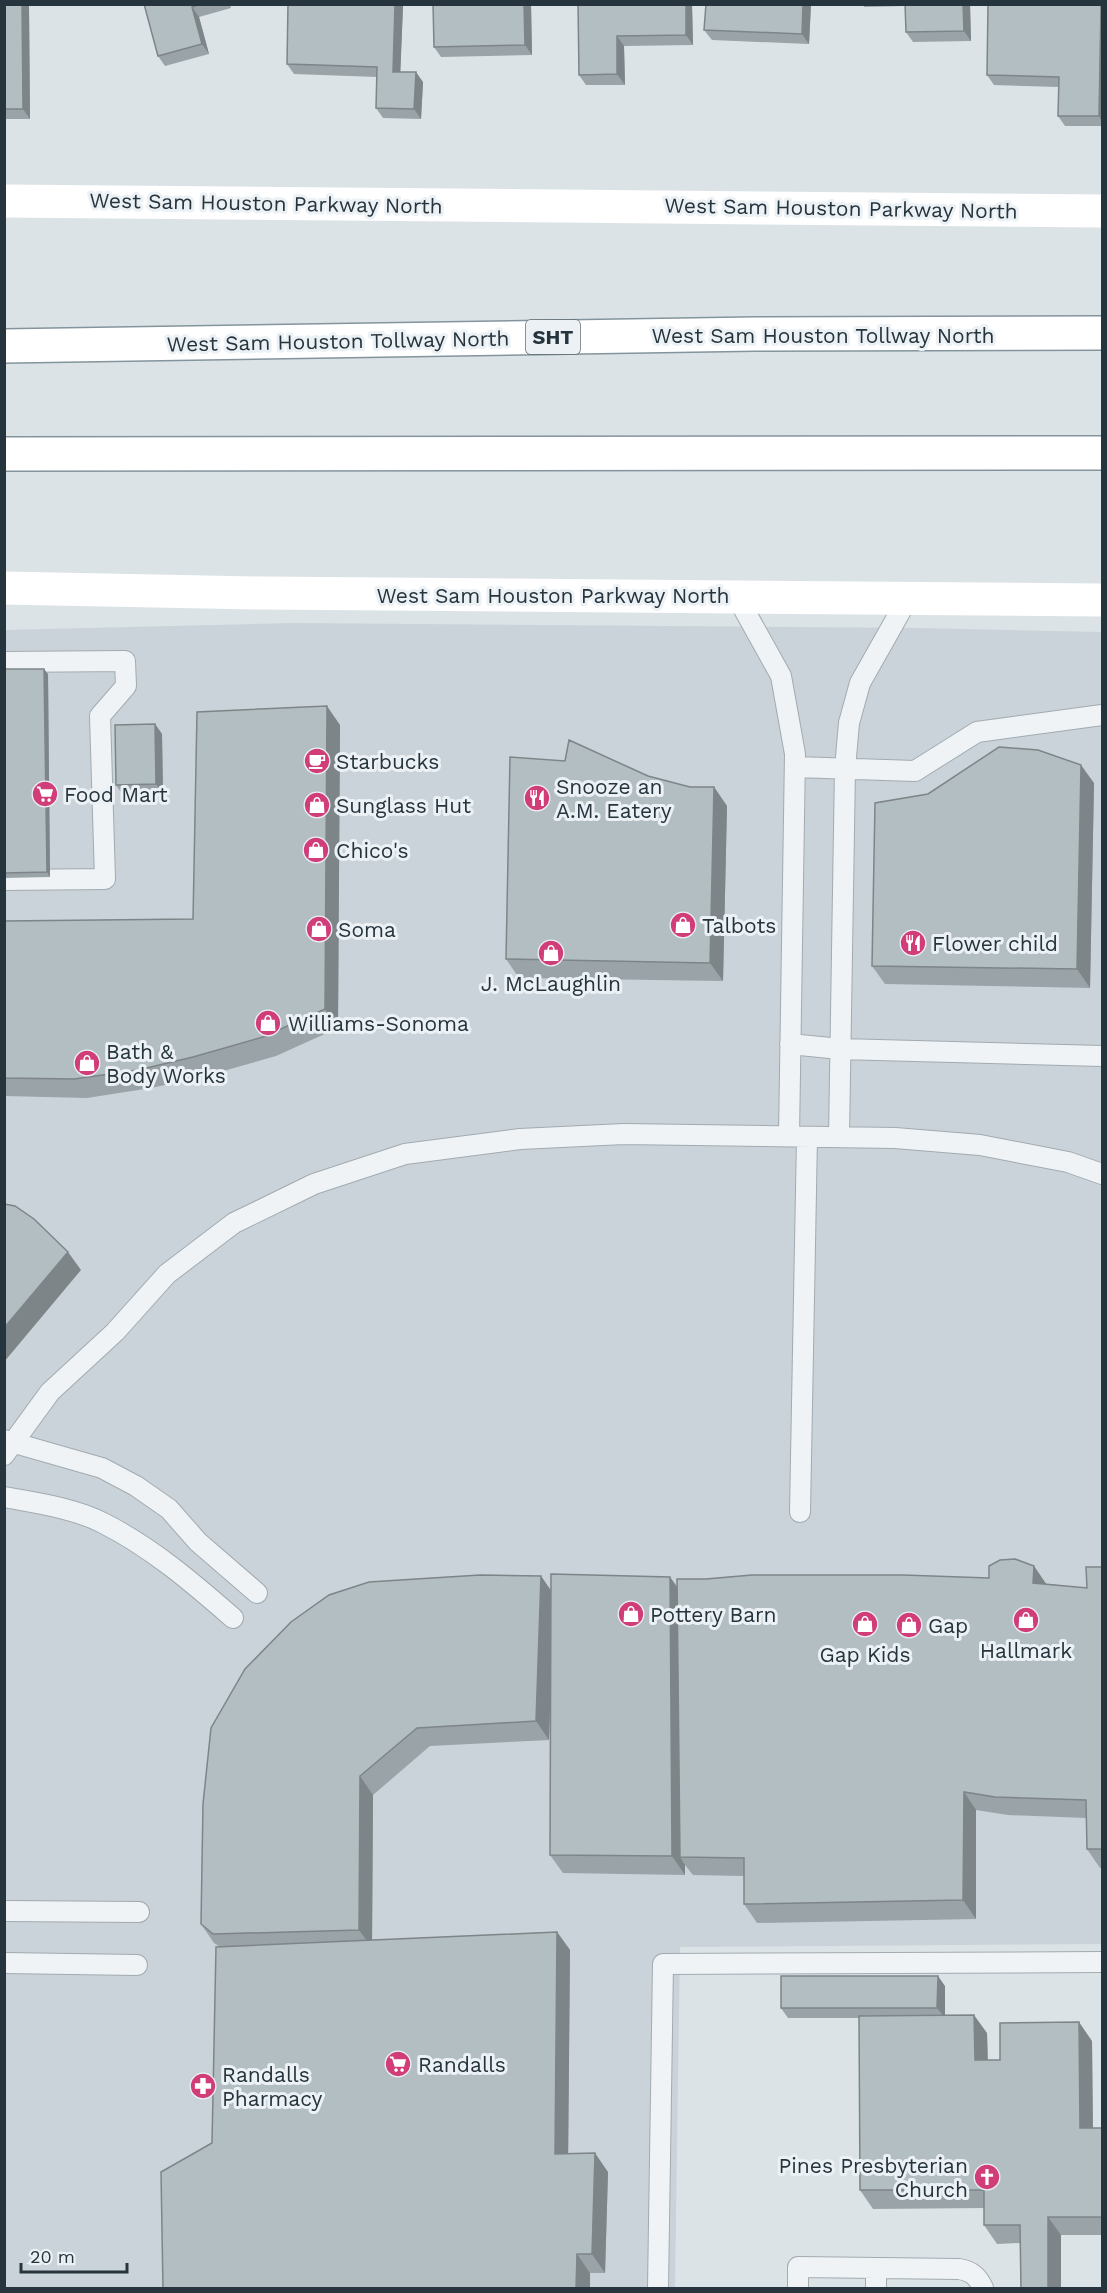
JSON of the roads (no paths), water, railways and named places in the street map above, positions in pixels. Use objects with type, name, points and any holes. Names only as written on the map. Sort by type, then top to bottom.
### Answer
[{"type":"main road","name":"West Sam Houston Parkway North","points":[[7,203],[1102,211]]},
{"type":"main road","name":"West Sam Houston Tollway North","points":[[4,346],[767,334],[1102,333]]},
{"type":"main road","points":[[4,454],[1102,453]]},
{"type":"main road","points":[[4,568],[44,588]]},
{"type":"main road","name":"West Sam Houston Parkway North","points":[[4,588],[273,593],[1102,600]]},
{"type":"lane","points":[[737,597],[781,676],[795,754],[790,1044],[798,1137],[800,1512]]},
{"type":"lane","points":[[839,1137],[845,768],[849,723],[860,683],[908,598]]},
{"type":"lane","points":[[4,662],[126,661],[126,686],[100,716],[105,879],[4,880]]},
{"type":"lane","points":[[795,767],[915,771],[977,732],[1102,715]]},
{"type":"lane","points":[[790,1044],[840,1049],[1102,1056]]},
{"type":"lane","points":[[257,1593],[198,1542],[169,1509],[136,1486],[102,1468],[8,1446],[50,1392],[115,1332],[167,1274],[234,1222],[314,1184],[405,1154],[520,1139],[624,1134],[895,1138],[980,1145],[1068,1162],[1102,1174]]},
{"type":"lane","points":[[4,1497],[48,1505],[101,1522],[146,1548],[233,1618]]},
{"type":"lane","points":[[4,1911],[139,1912]]},
{"type":"lane","points":[[658,2289],[663,1964],[1102,1962]]},
{"type":"lane","points":[[4,1963],[137,1965]]},
{"type":"lane","points":[[798,2289],[798,2267],[969,2270],[978,2278],[983,2289]]},
{"type":"lane","points":[[876,2268],[876,2289]]},
{"type":"place","name":"Starbucks","points":[[317,761]]},
{"type":"place","name":"Food Mart","points":[[45,794]]},
{"type":"place","name":"Snooze an A.M. Eatery","points":[[537,798]]},
{"type":"place","name":"Sunglass Hut","points":[[317,805]]},
{"type":"place","name":"Chico's","points":[[316,850]]},
{"type":"place","name":"Talbots","points":[[683,925]]},
{"type":"place","name":"Soma","points":[[319,929]]},
{"type":"place","name":"Flower child","points":[[913,943]]},
{"type":"place","name":"J. McLaughlin","points":[[551,953]]},
{"type":"place","name":"Williams-Sonoma","points":[[268,1023]]},
{"type":"place","name":"Bath & Body Works","points":[[87,1063]]},
{"type":"place","name":"Pottery Barn","points":[[631,1614]]},
{"type":"place","name":"Hallmark","points":[[1026,1620]]},
{"type":"place","name":"Gap Kids","points":[[865,1624]]},
{"type":"place","name":"Gap","points":[[909,1625]]},
{"type":"place","name":"Randalls","points":[[398,2064]]},
{"type":"place","name":"Randalls Pharmacy","points":[[203,2086]]},
{"type":"place","name":"Pines Presbyterian Church","points":[[987,2177]]}]
